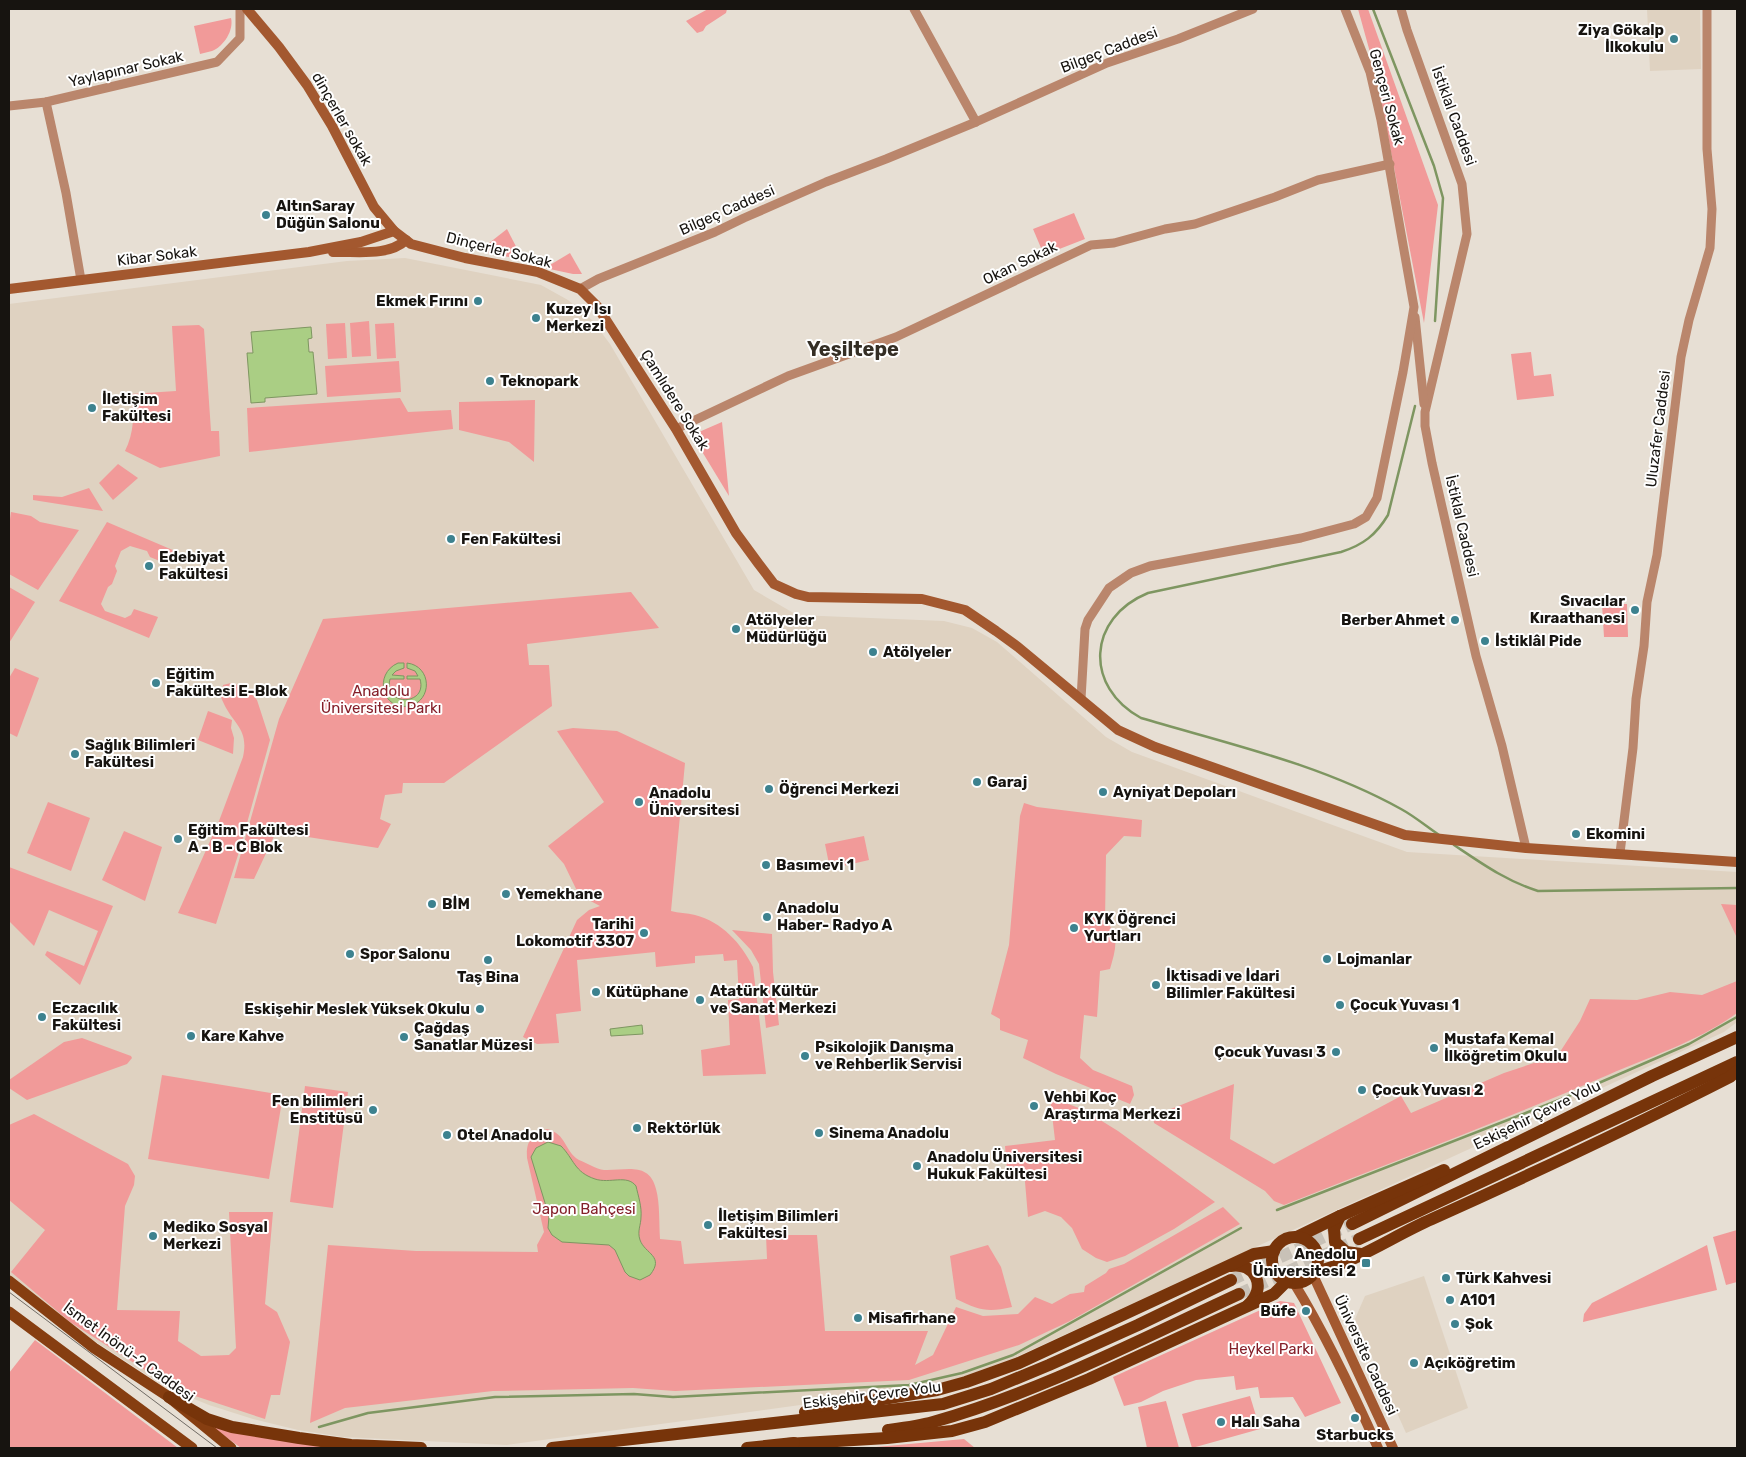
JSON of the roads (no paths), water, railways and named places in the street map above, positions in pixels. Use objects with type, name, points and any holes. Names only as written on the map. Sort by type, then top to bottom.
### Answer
[{"type":"highway","name":"Eskişehir Çevre Yolu","points":[[1352,1224],[1652,1076],[1737,1037]]},
{"type":"highway","points":[[1359,1239],[1737,1062]]},
{"type":"highway","points":[[747,1448],[952,1431],[985,1422],[1065,1390],[1274,1294],[1290,1282],[1307,1279],[1314,1273],[1361,1254],[1414,1227],[1584,1149],[1722,1081],[1737,1071]]},
{"type":"highway","points":[[1290,1282],[1281,1278],[1273,1266],[1274,1251],[1283,1240],[1297,1237],[1652,1076]]},
{"type":"highway","points":[[1340,1216],[1334,1229],[1335,1242],[1346,1252],[1361,1254]]},
{"type":"highway","points":[[1297,1237],[1309,1242],[1314,1247],[1318,1259],[1314,1273]]},
{"type":"highway","points":[[662,1436],[937,1390],[966,1382],[1019,1363],[1254,1254],[1274,1251]]},
{"type":"highway","points":[[1227,1266],[1246,1267],[1253,1273],[1258,1282],[1258,1291],[1254,1300],[1246,1306]]},
{"type":"highway","name":"Eskişehir Çevre Yolu","points":[[552,1448],[943,1404],[991,1389],[1049,1366],[1231,1280]]},
{"type":"highway","points":[[787,1444],[923,1424],[978,1408],[1042,1385],[1239,1294]]},
{"type":"highway","points":[[169,1397],[206,1419],[232,1427],[351,1445],[421,1448]]},
{"type":"main road","name":"dinçerler sokak","points":[[247,9],[279,47],[306,85],[332,126],[374,208],[394,231],[408,242]]},
{"type":"main road","points":[[309,252],[361,242],[394,231]]},
{"type":"main road","points":[[309,252],[378,251],[394,248],[408,242]]},
{"type":"main road","name":"Dinçerler Sokak","points":[[408,242],[465,258],[538,272],[580,289]]},
{"type":"main road","name":"Kibar Sokak","points":[[9,290],[309,252]]},
{"type":"main road","name":"Çamlıdere Sokak","points":[[580,289],[597,306],[608,321],[676,429],[736,533],[774,584],[808,597],[922,599],[965,610],[996,630],[1118,730],[1144,743],[1404,835],[1526,848]]},
{"type":"main road","points":[[1526,848],[1737,862]]},
{"type":"main road","name":"Üniversite Caddesi","points":[[1314,1273],[1393,1448]]},
{"type":"main road","name":"İsmet İnönü-2 Caddesi","points":[[9,1281],[94,1348],[169,1397],[231,1448]]},
{"type":"main road","name":"Üniversite Caddesi","points":[[1290,1282],[1307,1304],[1357,1400],[1378,1448]]},
{"type":"main road","points":[[9,1312],[192,1448]]},
{"type":"street","name":"Yaylapınar Sokak","points":[[9,106],[46,102],[217,62],[240,38],[240,9]]},
{"type":"street","points":[[914,9],[976,122]]},
{"type":"street","name":"Bilgeç Caddesi","points":[[580,289],[598,279],[715,232],[826,182],[976,122],[1107,63],[1178,39],[1253,9]]},
{"type":"street","name":"Gençeri Sokak","points":[[1346,9],[1370,72],[1390,164],[1414,307],[1425,412]]},
{"type":"street","name":"İstiklal Caddesi","points":[[1401,9],[1462,184],[1467,234],[1425,412],[1425,426],[1476,656],[1502,746],[1526,848]]},
{"type":"street","name":"Uluzafer Caddesi","points":[[1620,853],[1636,700],[1644,646],[1647,602],[1657,555],[1681,357],[1689,320],[1710,248],[1712,209],[1707,149],[1707,9]]},
{"type":"street","points":[[46,102],[66,193],[81,280]]},
{"type":"street","name":"Okan Sokak","points":[[676,429],[788,376],[904,334],[1091,245],[1114,243],[1164,229],[1195,224],[1275,197],[1318,180],[1390,164]]},
{"type":"street","points":[[1081,699],[1087,624],[1109,588],[1131,573],[1150,566],[1301,538],[1354,524],[1366,517],[1377,498],[1403,372],[1414,307]]},
{"type":"waterway","points":[[1373,9],[1434,166],[1443,198],[1435,321]]},
{"type":"waterway","points":[[1415,406],[1388,515],[1374,534],[1356,546],[1341,552],[1148,593],[1128,604],[1113,619],[1104,635],[1100,653],[1102,671],[1109,689],[1122,705],[1141,718],[1274,756],[1339,779],[1401,809],[1439,835]]},
{"type":"waterway","points":[[1454,845],[1504,877],[1538,891],[1737,888]]},
{"type":"waterway","points":[[1277,1210],[1564,1098],[1689,1044],[1737,1017]]},
{"type":"waterway","points":[[319,1427],[368,1413],[495,1397],[634,1394],[673,1397],[909,1385],[962,1373],[1013,1355],[1241,1228]]},
{"type":"tunnel","points":[[1231,1280],[1352,1224]]},
{"type":"tunnel","points":[[1239,1294],[1359,1239]]},
{"type":"tram line","points":[[9,1292],[217,1448]]},
{"type":"place","name":"Ziya Gökalp İlkokulu","points":[[1674,39]]},
{"type":"place","name":"AltınSaray Düğün Salonu","points":[[266,215]]},
{"type":"place","name":"Ekmek Fırını","points":[[478,301]]},
{"type":"place","name":"Kuzey Isı Merkezi","points":[[536,318]]},
{"type":"place","name":"Teknopark","points":[[490,381]]},
{"type":"place","name":"İletişim Fakültesi","points":[[92,408]]},
{"type":"place","name":"Fen Fakültesi","points":[[451,539]]},
{"type":"place","name":"Edebiyat Fakültesi","points":[[149,566]]},
{"type":"place","name":"Sıvacılar Kıraathanesi","points":[[1635,610]]},
{"type":"place","name":"Berber Ahmet","points":[[1455,620]]},
{"type":"place","name":"Atölyeler Müdürlüğü","points":[[736,629]]},
{"type":"place","name":"İstiklâl Pide","points":[[1485,641]]},
{"type":"place","name":"Atölyeler","points":[[873,652]]},
{"type":"place","name":"Eğitim Fakültesi E-Blok","points":[[156,683]]},
{"type":"place","name":"Sağlık Bilimleri Fakültesi","points":[[75,754]]},
{"type":"place","name":"Garaj","points":[[977,782]]},
{"type":"place","name":"Öğrenci Merkezi","points":[[769,789]]},
{"type":"place","name":"Ayniyat Depoları","points":[[1103,792]]},
{"type":"place","name":"Anadolu Üniversitesi","points":[[639,802]]},
{"type":"place","name":"Ekomini","points":[[1576,834]]},
{"type":"place","name":"Eğitim Fakültesi A - B - C Blok","points":[[178,839]]},
{"type":"place","name":"Basımevi 1","points":[[766,865]]},
{"type":"place","name":"Yemekhane","points":[[506,894]]},
{"type":"place","name":"BİM","points":[[432,904]]},
{"type":"place","name":"Anadolu Haber- Radyo A","points":[[767,917]]},
{"type":"place","name":"KYK Öğrenci Yurtları","points":[[1074,928]]},
{"type":"place","name":"Tarihi Lokomotif 3307","points":[[644,933]]},
{"type":"place","name":"Spor Salonu","points":[[350,954]]},
{"type":"place","name":"Lojmanlar","points":[[1327,959]]},
{"type":"place","name":"Taş Bina","points":[[488,960]]},
{"type":"place","name":"İktisadi ve İdari Bilimler Fakültesi","points":[[1156,985]]},
{"type":"place","name":"Kütüphane","points":[[596,992]]},
{"type":"place","name":"Atatürk Kültür ve Sanat Merkezi","points":[[700,1000]]},
{"type":"place","name":"Çocuk Yuvası 1","points":[[1340,1005]]},
{"type":"place","name":"Eskişehir Meslek Yüksek Okulu","points":[[480,1009]]},
{"type":"place","name":"Eczacılık Fakültesi","points":[[42,1017]]},
{"type":"place","name":"Kare Kahve","points":[[191,1036]]},
{"type":"place","name":"Çağdaş Sanatlar Müzesi","points":[[404,1037]]},
{"type":"place","name":"Mustafa Kemal İlköğretim Okulu","points":[[1434,1048]]},
{"type":"place","name":"Çocuk Yuvası 3","points":[[1336,1052]]},
{"type":"place","name":"Psikolojik Danışma ve Rehberlik Servisi","points":[[805,1056]]},
{"type":"place","name":"Çocuk Yuvası 2","points":[[1362,1090]]},
{"type":"place","name":"Vehbi Koç Araştırma Merkezi","points":[[1034,1106]]},
{"type":"place","name":"Fen bilimleri Enstitüsü","points":[[373,1110]]},
{"type":"place","name":"Rektörlük","points":[[637,1128]]},
{"type":"place","name":"Sinema Anadolu","points":[[819,1133]]},
{"type":"place","name":"Otel Anadolu","points":[[447,1135]]},
{"type":"place","name":"Anadolu Üniversitesi Hukuk Fakültesi","points":[[917,1166]]},
{"type":"place","name":"İletişim Bilimleri Fakültesi","points":[[708,1225]]},
{"type":"place","name":"Mediko Sosyal Merkezi","points":[[153,1236]]},
{"type":"place","name":"Anedolu Üniversitesi 2","points":[[1366,1263]]},
{"type":"place","name":"Türk Kahvesi","points":[[1446,1278]]},
{"type":"place","name":"A101","points":[[1450,1300]]},
{"type":"place","name":"Büfe","points":[[1306,1311]]},
{"type":"place","name":"Misafirhane","points":[[858,1318]]},
{"type":"place","name":"Şok","points":[[1455,1324]]},
{"type":"place","name":"Açıköğretim","points":[[1414,1363]]},
{"type":"place","name":"Starbucks","points":[[1355,1418]]},
{"type":"place","name":"Halı Saha","points":[[1221,1422]]},
{"type":"district","name":"Yeşiltepe","points":[[853,349]]},
{"type":"park label","name":"Anadolu Üniversitesi Parkı","points":[[381,700]]},
{"type":"park label","name":"Japon Bahçesi","points":[[584,1209]]},
{"type":"park label","name":"Heykel Parkı","points":[[1271,1349]]}]
